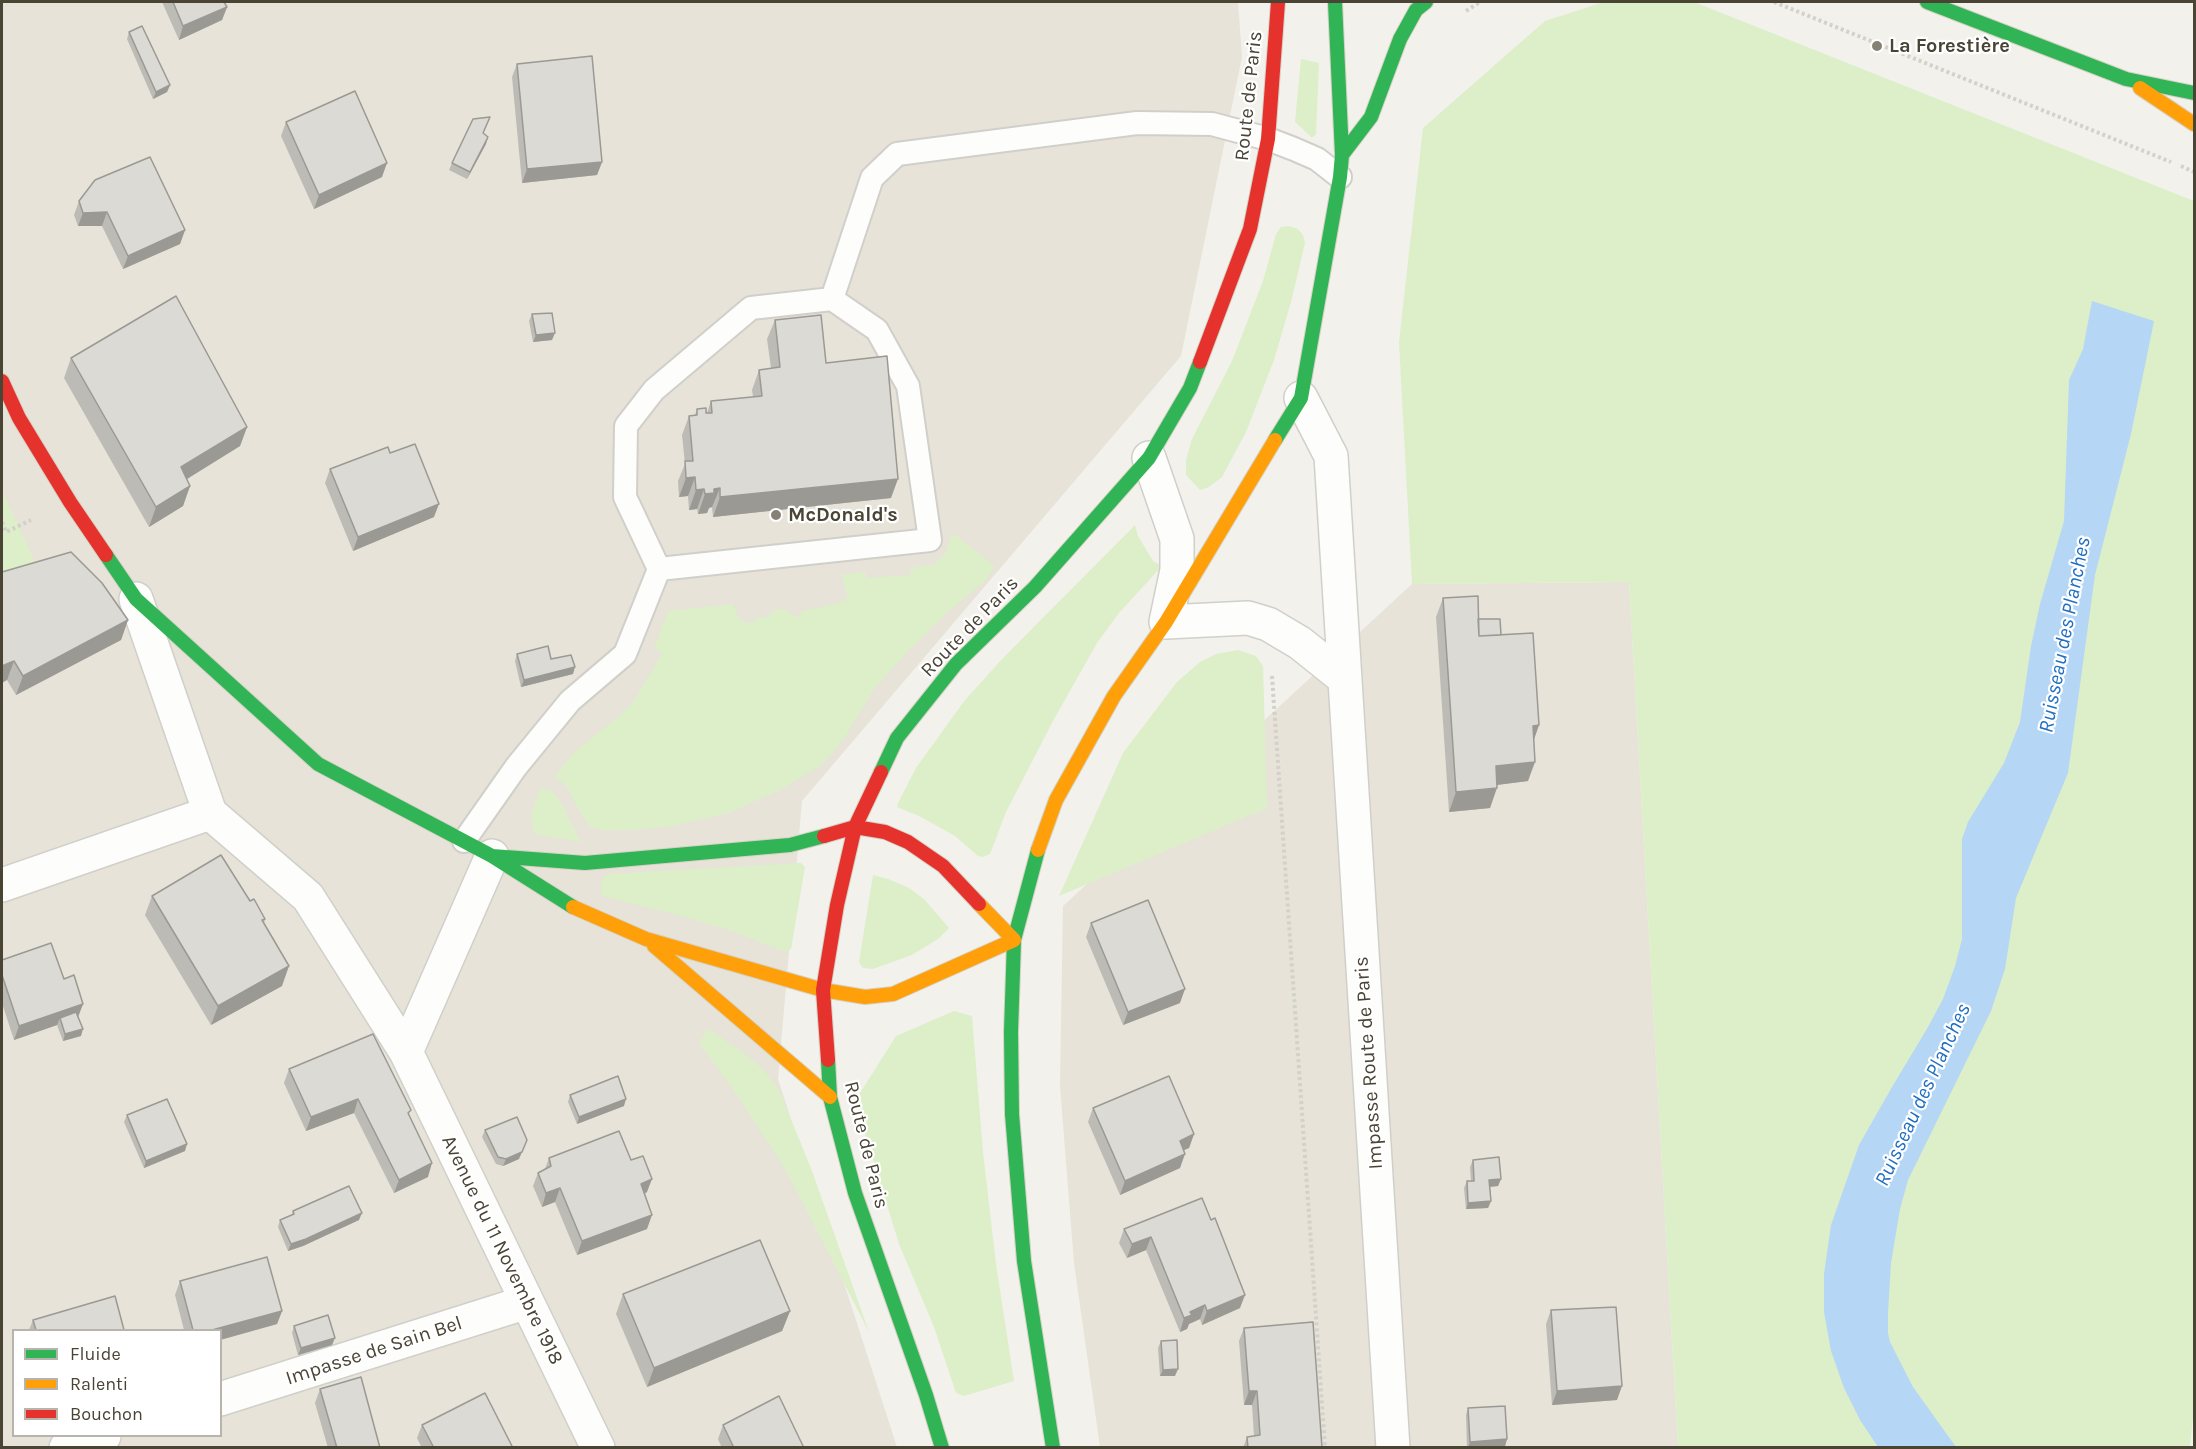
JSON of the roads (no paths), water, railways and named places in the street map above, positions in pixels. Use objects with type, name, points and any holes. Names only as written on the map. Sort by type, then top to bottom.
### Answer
[{"type":"main road","name":"Route de Paris","points":[[942,1448],[926,1395],[855,1193],[830,1097],[823,990],[837,905],[855,827],[897,738],[956,664],[1035,587],[1149,458],[1191,388],[1250,229],[1268,139],[1278,2]]},
{"type":"main road","points":[[1053,1448],[1024,1261],[1012,1114],[1011,1032],[1014,940],[1033,863],[1056,800],[1114,696],[1166,622],[1301,398],[1341,166],[1335,2]]},
{"type":"main road","points":[[1341,166],[1371,117],[1400,39],[1416,10],[1426,2]]},
{"type":"main road","points":[[1927,2],[2126,79],[2194,93]]},
{"type":"main road","points":[[2126,79],[2194,124]]},
{"type":"main road","points":[[2,381],[19,418],[70,502],[136,599],[318,764],[492,856],[575,908],[646,939],[823,990],[864,998],[893,994],[1014,940]]},
{"type":"main road","points":[[492,856],[597,862],[790,845],[855,827],[908,842],[943,866],[1014,940]]},
{"type":"main road","points":[[646,939],[830,1097]]},
{"type":"street","name":"Impasse Route de Paris","points":[[1301,398],[1331,456],[1393,1448]]},
{"type":"street","points":[[1149,458],[1177,539],[1177,570],[1166,622],[1248,618],[1268,624],[1300,643],[1345,679]]},
{"type":"street","points":[[2,885],[210,813],[136,599]]},
{"type":"street","name":"Avenue du 11 Novembre 1918","points":[[210,813],[308,897],[406,1052],[598,1448]]},
{"type":"street","points":[[406,1052],[492,856]]},
{"type":"street","name":"Impasse de Sain Bel","points":[[222,1398],[527,1302]]},
{"type":"street","points":[[66,1448],[101,1437]]},
{"type":"lane","points":[[832,299],[872,178],[897,154],[1137,123],[1212,124],[1268,139],[1341,166]]},
{"type":"lane","points":[[464,841],[516,767],[570,701],[625,654],[659,569],[625,497],[626,426],[654,390],[751,308],[832,299],[877,330],[908,386],[930,540],[659,569]]},
{"type":"water","name":"Ruisseau des Planches","points":[[2092,301],[2154,321],[2131,434],[2095,575],[2068,773],[2016,898],[2005,969],[1991,1011],[1908,1180],[1900,1209],[1891,1263],[1888,1313],[1890,1342],[1913,1387],[1956,1447],[1878,1447],[1860,1420],[1844,1388],[1831,1351],[1824,1312],[1824,1274],[1831,1225],[1859,1145],[1928,1027],[1943,999],[1955,966],[1962,939],[1962,839],[1968,822],[2004,763],[2020,722],[2031,646],[2040,604],[2064,521],[2069,380],[2083,349]]},
{"type":"place","name":"La Forestière","points":[[1877,46]]},
{"type":"place","name":"McDonald's","points":[[776,515]]}]
